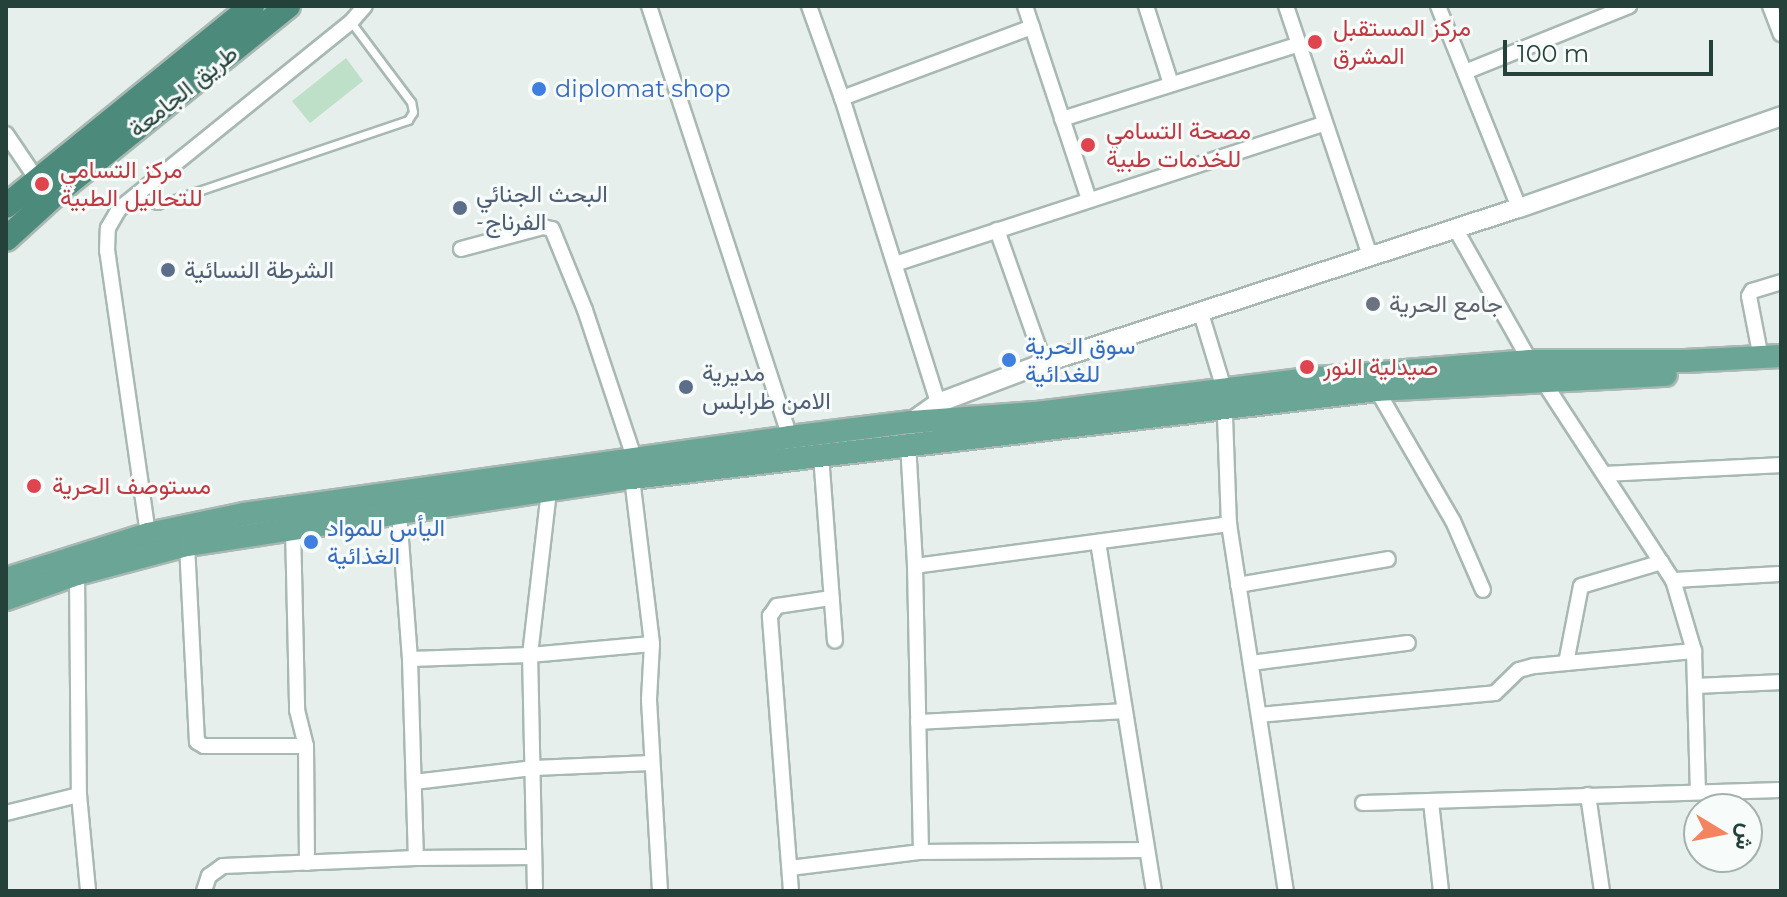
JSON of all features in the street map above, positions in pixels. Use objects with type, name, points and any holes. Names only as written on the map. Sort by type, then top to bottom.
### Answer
[{"type":"highway","name":"طريق الجامعة","points":[[6,206],[252,6]]},
{"type":"highway","name":"طريق الجامعة","points":[[6,239],[60,190],[288,6]]},
{"type":"main road","points":[[6,599],[77,574],[187,545],[549,491],[633,467],[790,437],[910,432],[1530,361],[1774,361]]},
{"type":"main road","points":[[1257,394],[1543,382],[1774,361]]},
{"type":"main road","points":[[6,579],[148,534],[259,512],[633,467],[821,455],[910,432]]},
{"type":"street","points":[[148,534],[107,251],[108,228],[119,209],[351,22],[365,6]]},
{"type":"street","points":[[649,6],[790,437]]},
{"type":"street","points":[[809,6],[842,98],[938,403]]},
{"type":"street","points":[[1025,6],[1089,200]]},
{"type":"street","points":[[1146,6],[1171,84]]},
{"type":"street","points":[[1286,6],[1370,255]]},
{"type":"street","points":[[1438,6],[1519,208]]},
{"type":"street","points":[[1465,72],[1608,9],[1629,6]]},
{"type":"street","points":[[1770,6],[1781,34]]},
{"type":"street","points":[[842,98],[1032,27]]},
{"type":"street","points":[[1062,119],[1297,45]]},
{"type":"street","points":[[921,852],[910,432],[938,403],[1044,363],[1519,208],[1781,116]]},
{"type":"street","points":[[895,264],[1324,124]]},
{"type":"street","points":[[6,134],[38,181]]},
{"type":"street","points":[[461,249],[543,227],[552,229],[585,310],[633,467],[652,644],[649,700],[651,763],[660,891]]},
{"type":"street","points":[[1455,228],[1543,382],[1673,580],[1694,651],[1698,791]]},
{"type":"street","points":[[997,230],[1044,363]]},
{"type":"street","points":[[1774,361],[1749,296],[1752,291],[1781,282]]},
{"type":"street","points":[[1200,310],[1225,397],[1229,524],[1286,891]]},
{"type":"street","points":[[1377,390],[1453,521],[1483,590]]},
{"type":"street","points":[[821,455],[835,640]]},
{"type":"street","points":[[1606,474],[1781,465]]},
{"type":"street","points":[[535,891],[530,655],[549,491]]},
{"type":"street","points":[[399,513],[410,659],[416,858]]},
{"type":"street","points":[[915,566],[1229,524]]},
{"type":"street","points":[[293,527],[297,710],[306,746],[307,863]]},
{"type":"street","points":[[1098,542],[1154,891]]},
{"type":"street","points":[[187,545],[197,742],[204,746],[306,746]]},
{"type":"street","points":[[1238,585],[1388,559]]},
{"type":"street","points":[[1566,663],[1581,586],[1662,562]]},
{"type":"street","points":[[77,574],[79,795],[88,891]]},
{"type":"street","points":[[1673,580],[1781,574]]},
{"type":"street","points":[[791,891],[770,616],[777,606],[831,598]]},
{"type":"street","points":[[1251,663],[1408,643]]},
{"type":"street","points":[[410,659],[530,655],[652,644]]},
{"type":"street","points":[[1259,715],[1495,693],[1519,670],[1694,651]]},
{"type":"street","points":[[1697,686],[1781,682]]},
{"type":"street","points":[[918,722],[1125,711]]},
{"type":"street","points":[[414,782],[534,768],[651,763]]},
{"type":"street","points":[[1363,803],[1781,790]]},
{"type":"street","points":[[6,813],[79,795]]},
{"type":"street","points":[[1588,795],[1602,891]]},
{"type":"street","points":[[1431,802],[1441,891]]},
{"type":"street","points":[[790,868],[921,852],[1147,850]]},
{"type":"street","points":[[204,891],[209,876],[223,866],[533,857]]},
{"type":"lane","points":[[142,192],[145,201],[157,205],[408,120],[413,112],[411,102],[351,22]]},
{"type":"green space","points":[[346,58],[363,81],[310,123],[292,101]]},
{"type":"place","name":"مركز المستقبل المشرق","points":[[1315,42]]},
{"type":"place","name":"diplomat shop","points":[[539,89]]},
{"type":"place","name":"مصحة التسامي للخدمات طبية","points":[[1088,145]]},
{"type":"place","name":"مركز التسامي للتحاليل الطبية","points":[[42,184]]},
{"type":"place","name":"البحث الجنائي -الفرناج","points":[[460,208]]},
{"type":"place","name":"الشرطة النسائية","points":[[168,270]]},
{"type":"place","name":"جامع الحرية","points":[[1373,304]]},
{"type":"place","name":"سوق الحرية للغدائية","points":[[1009,360]]},
{"type":"place","name":"صيدلية النور","points":[[1307,367]]},
{"type":"place","name":"مديرية الامن طرابلس","points":[[686,387]]},
{"type":"place","name":"مستوصف الحرية","points":[[34,486]]},
{"type":"place","name":"اليأس للمواد الغذائية","points":[[311,542]]}]
